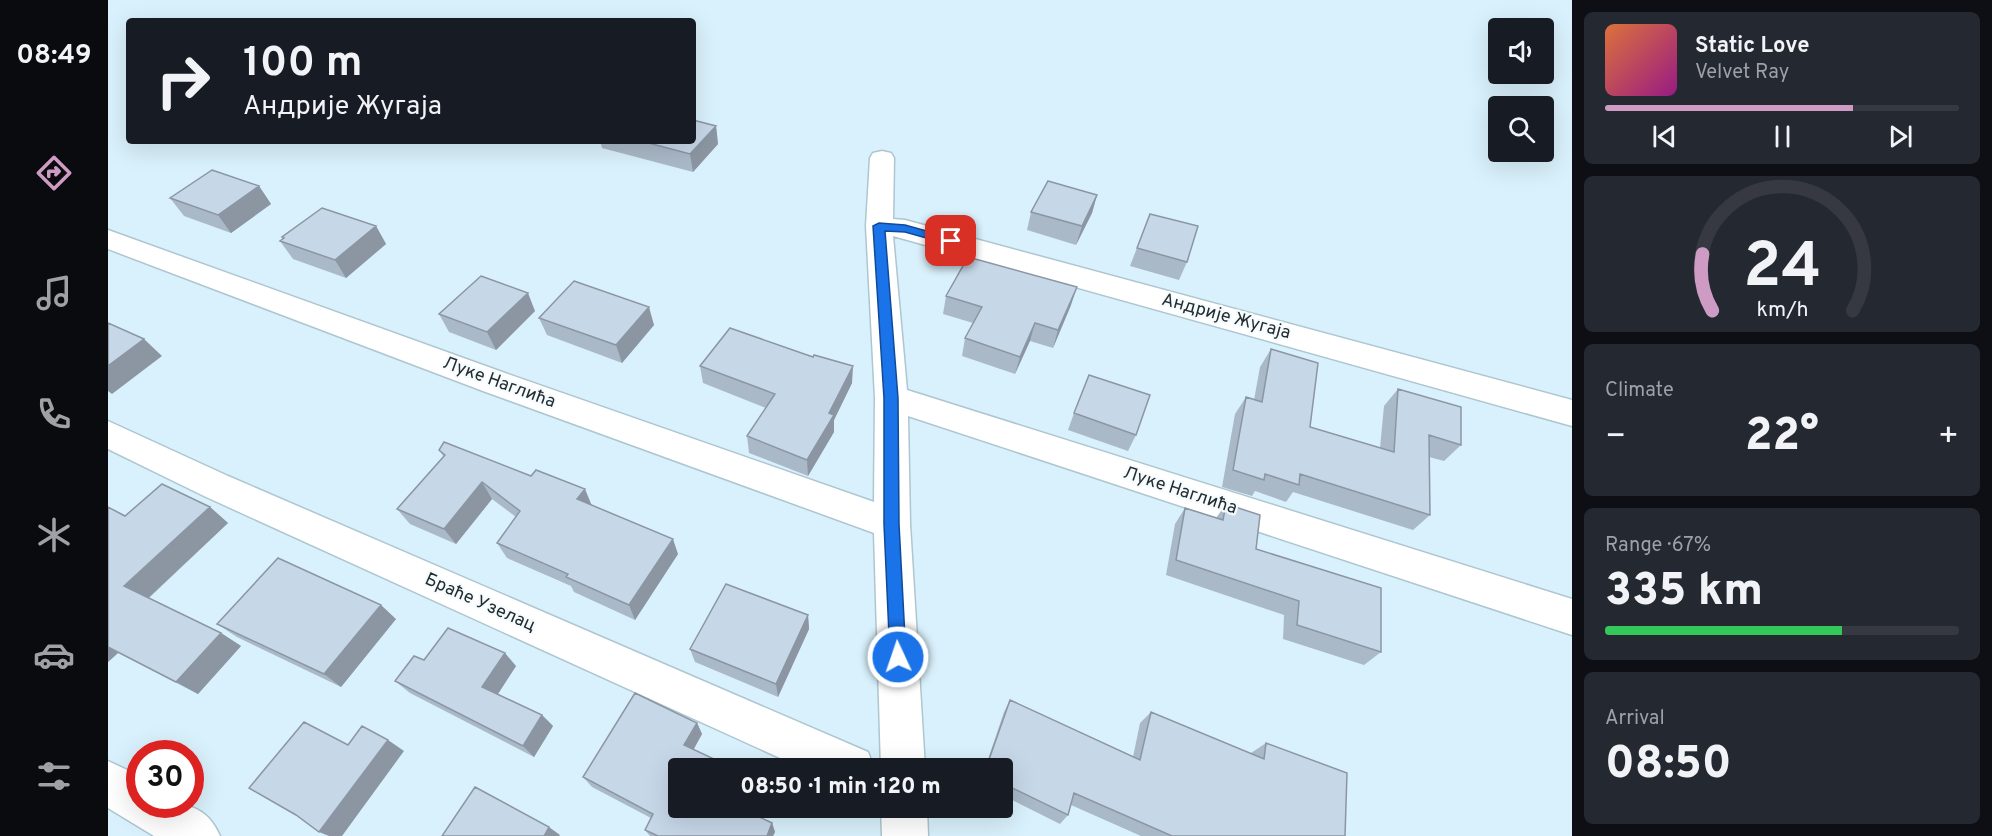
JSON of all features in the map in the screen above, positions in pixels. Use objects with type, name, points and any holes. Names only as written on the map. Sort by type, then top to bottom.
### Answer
[{"type":"street","points":[[882,158],[879,226],[891,398],[892,524],[903,758]]},
{"type":"street","name":"Андрије Жугаја","points":[[879,226],[917,232],[1572,413]]},
{"type":"street","name":"Луке Наглића","points":[[108,239],[494,382],[892,524]]},
{"type":"street","name":"Луке Наглића","points":[[891,398],[1572,617]]},
{"type":"street","name":"Браће Узелац","points":[[108,434],[216,486],[829,758]]},
{"type":"street","points":[[108,783],[126,794]]},
{"type":"street","points":[[167,818],[197,836]]},
{"type":"building","points":[[696,121],[716,126],[690,154],[652,144],[696,144]]},
{"type":"building","points":[[212,170],[259,186],[218,215],[170,198]]},
{"type":"building","points":[[1048,181],[1097,195],[1082,226],[1031,212]]},
{"type":"building","points":[[322,208],[376,226],[335,260],[280,241],[284,238],[282,237]]},
{"type":"building","points":[[1150,214],[1198,226],[1187,262],[1137,248]]},
{"type":"building","points":[[968,257],[1077,287],[1058,330],[1035,323],[1020,357],[965,338],[982,307],[946,296]]},
{"type":"building","points":[[481,276],[528,293],[487,332],[439,314]]},
{"type":"building","points":[[574,281],[649,307],[616,345],[539,318]]},
{"type":"building","points":[[108,323],[144,339],[108,366]]},
{"type":"building","points":[[730,328],[813,357],[814,355],[853,366],[829,413],[834,415],[807,460],[747,436],[775,394],[700,366]]},
{"type":"building","points":[[1271,349],[1318,363],[1310,427],[1394,452],[1398,389],[1461,407],[1461,445],[1429,435],[1430,515],[1300,474],[1299,485],[1265,474],[1264,480],[1233,470],[1246,397],[1262,402]]},
{"type":"building","points":[[1089,375],[1150,395],[1136,435],[1074,413]]},
{"type":"building","points":[[444,442],[531,476],[536,470],[585,489],[577,499],[673,539],[629,605],[566,577],[568,574],[497,543],[520,511],[482,482],[444,529],[397,509],[445,455],[439,450]]},
{"type":"building","points":[[162,484],[210,507],[124,586],[221,633],[176,682],[108,647],[108,507],[125,516]]},
{"type":"building","points":[[1226,504],[1260,515],[1256,549],[1381,588],[1381,652],[1297,625],[1299,601],[1176,560],[1185,508],[1223,520]]},
{"type":"building","points":[[278,558],[381,605],[324,674],[217,624]]},
{"type":"building","points":[[726,584],[808,615],[776,684],[690,649]]},
{"type":"building","points":[[448,628],[505,653],[482,687],[542,715],[523,746],[395,681],[414,656],[424,660]]},
{"type":"building","points":[[635,693],[697,723],[684,745],[712,758],[668,758],[668,818],[761,818],[772,823],[767,836],[658,836],[645,830],[653,814],[583,777]]},
{"type":"building","points":[[1010,700],[1140,760],[1151,712],[1264,759],[1266,743],[1347,773],[1345,836],[1172,836],[1074,793],[1068,815],[1013,788],[1013,758],[990,758]]},
{"type":"building","points":[[304,722],[348,745],[362,726],[388,740],[319,832],[296,815],[249,788]]},
{"type":"building","points":[[475,787],[549,827],[544,836],[442,836]]},
{"type":"route","points":[[898,657],[892,524],[891,398],[879,226],[905,229],[951,241]]}]
